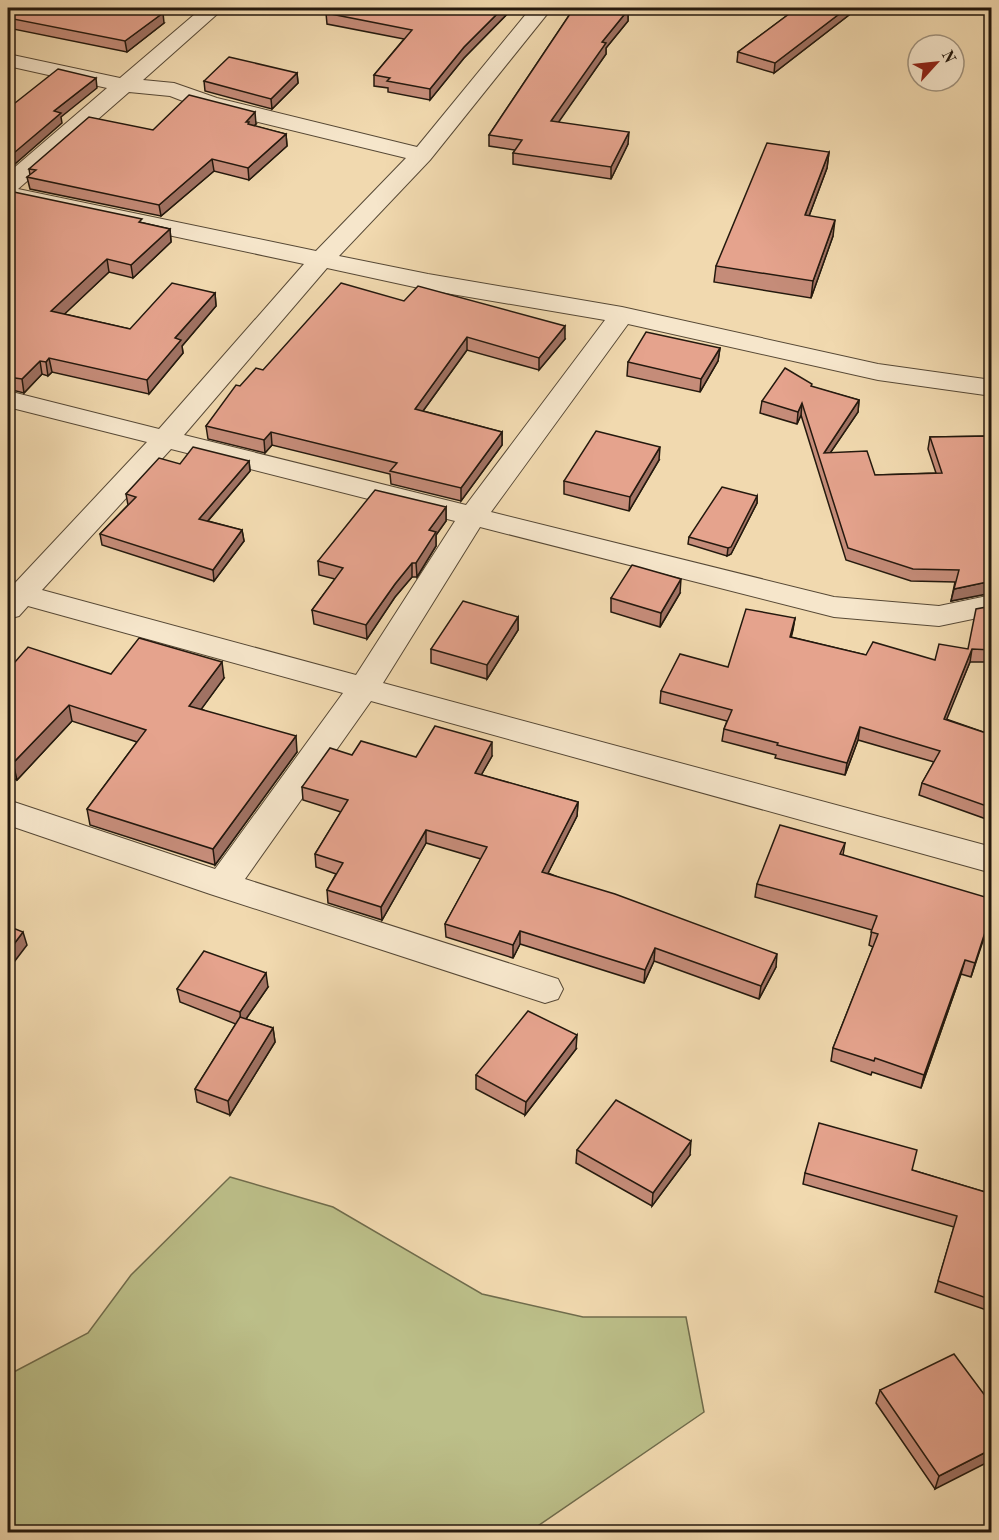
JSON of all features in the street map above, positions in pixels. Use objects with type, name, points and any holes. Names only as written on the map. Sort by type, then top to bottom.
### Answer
[{"type":"street","points":[[8,185],[214,8]]},
{"type":"street","points":[[542,8],[422,155],[321,260],[165,439],[12,598],[363,689],[992,860]]},
{"type":"street","points":[[8,60],[123,85],[174,90],[209,103],[422,155]]},
{"type":"street","points":[[8,194],[428,282],[622,315],[878,372],[992,388]]},
{"type":"street","points":[[222,885],[363,689],[473,516],[622,315]]},
{"type":"street","points":[[8,399],[834,607],[939,616],[992,605]]},
{"type":"street","points":[[8,812],[222,885],[545,989]]},
{"type":"green space","points":[[230,1177],[333,1207],[482,1294],[583,1317],[686,1317],[704,1412],[529,1532],[8,1532],[8,1375],[88,1333],[131,1275]]},
{"type":"building","points":[[8,8],[139,8],[163,13],[125,41],[8,18]]},
{"type":"building","points":[[332,8],[503,8],[464,47],[430,89],[387,81],[390,78],[374,75],[412,30],[326,13]]},
{"type":"building","points":[[574,8],[628,10],[602,42],[606,43],[551,121],[629,132],[611,167],[513,153],[522,140],[489,135]]},
{"type":"building","points":[[797,8],[847,8],[775,63],[738,52]]},
{"type":"building","points":[[229,57],[297,73],[271,99],[204,81]]},
{"type":"building","points":[[58,69],[96,78],[54,111],[61,113],[8,158],[8,101],[15,103]]},
{"type":"building","points":[[189,95],[255,112],[246,122],[249,122],[248,124],[286,134],[248,168],[212,159],[159,205],[27,177],[36,170],[29,169],[89,117],[153,130]]},
{"type":"building","points":[[767,143],[829,152],[805,215],[835,220],[813,281],[716,266]]},
{"type":"building","points":[[9,191],[142,219],[139,222],[170,229],[131,265],[107,259],[51,311],[130,329],[172,283],[215,293],[175,338],[181,340],[147,380],[49,358],[46,362],[40,361],[22,379],[8,377]]},
{"type":"building","points":[[341,283],[404,301],[418,286],[565,326],[539,358],[467,337],[415,409],[502,432],[461,488],[390,471],[397,463],[271,432],[264,440],[206,426],[236,385],[240,386],[256,368],[263,370]]},
{"type":"building","points":[[646,332],[720,348],[701,379],[628,362]]},
{"type":"building","points":[[785,368],[812,384],[811,386],[859,400],[824,453],[867,451],[875,475],[942,473],[930,437],[991,436],[992,581],[954,589],[959,570],[913,569],[848,548],[802,403],[798,412],[762,401]]},
{"type":"building","points":[[596,431],[660,447],[630,497],[564,481]]},
{"type":"building","points":[[193,447],[249,461],[199,519],[242,530],[213,570],[100,534],[136,497],[126,494],[159,458],[180,464]]},
{"type":"building","points":[[722,487],[757,496],[731,547],[728,548],[689,537]]},
{"type":"building","points":[[375,490],[446,507],[429,530],[436,532],[416,563],[412,563],[395,584],[366,625],[312,610],[343,568],[318,561]]},
{"type":"building","points":[[632,565],[681,579],[661,613],[611,598]]},
{"type":"building","points":[[463,601],[518,617],[487,665],[431,649]]},
{"type":"building","points":[[992,606],[992,650],[972,649],[944,719],[992,735],[992,808],[922,783],[940,751],[860,727],[847,763],[724,729],[732,710],[661,691],[680,654],[728,667],[746,609],[795,618],[790,637],[866,655],[873,642],[935,660],[939,644],[968,649],[976,609]]},
{"type":"building","points":[[139,638],[222,662],[189,706],[296,736],[213,849],[87,809],[146,730],[69,705],[13,763],[8,761],[8,670],[28,647],[111,674]]},
{"type":"building","points":[[435,726],[492,742],[475,773],[578,802],[542,872],[615,894],[777,954],[761,986],[655,948],[645,970],[520,931],[513,945],[445,924],[487,847],[426,830],[381,907],[327,890],[343,863],[315,854],[348,800],[302,787],[330,748],[352,755],[361,741],[416,757]]},
{"type":"building","points":[[780,825],[845,843],[840,854],[992,899],[992,911],[975,963],[965,960],[924,1075],[875,1058],[874,1061],[833,1048],[878,934],[871,932],[877,916],[757,884]]},
{"type":"building","points":[[8,926],[23,932],[8,952]]},
{"type":"building","points":[[204,951],[266,973],[240,1012],[177,989]]},
{"type":"building","points":[[528,1011],[577,1035],[526,1102],[476,1075]]},
{"type":"building","points":[[240,1017],[273,1028],[228,1101],[195,1089]]},
{"type":"building","points":[[616,1100],[691,1141],[653,1193],[577,1150]]},
{"type":"building","points":[[819,1123],[917,1150],[912,1170],[992,1194],[992,1300],[938,1281],[957,1216],[805,1173]]},
{"type":"building","points":[[954,1354],[992,1405],[992,1449],[939,1476],[880,1390]]}]
